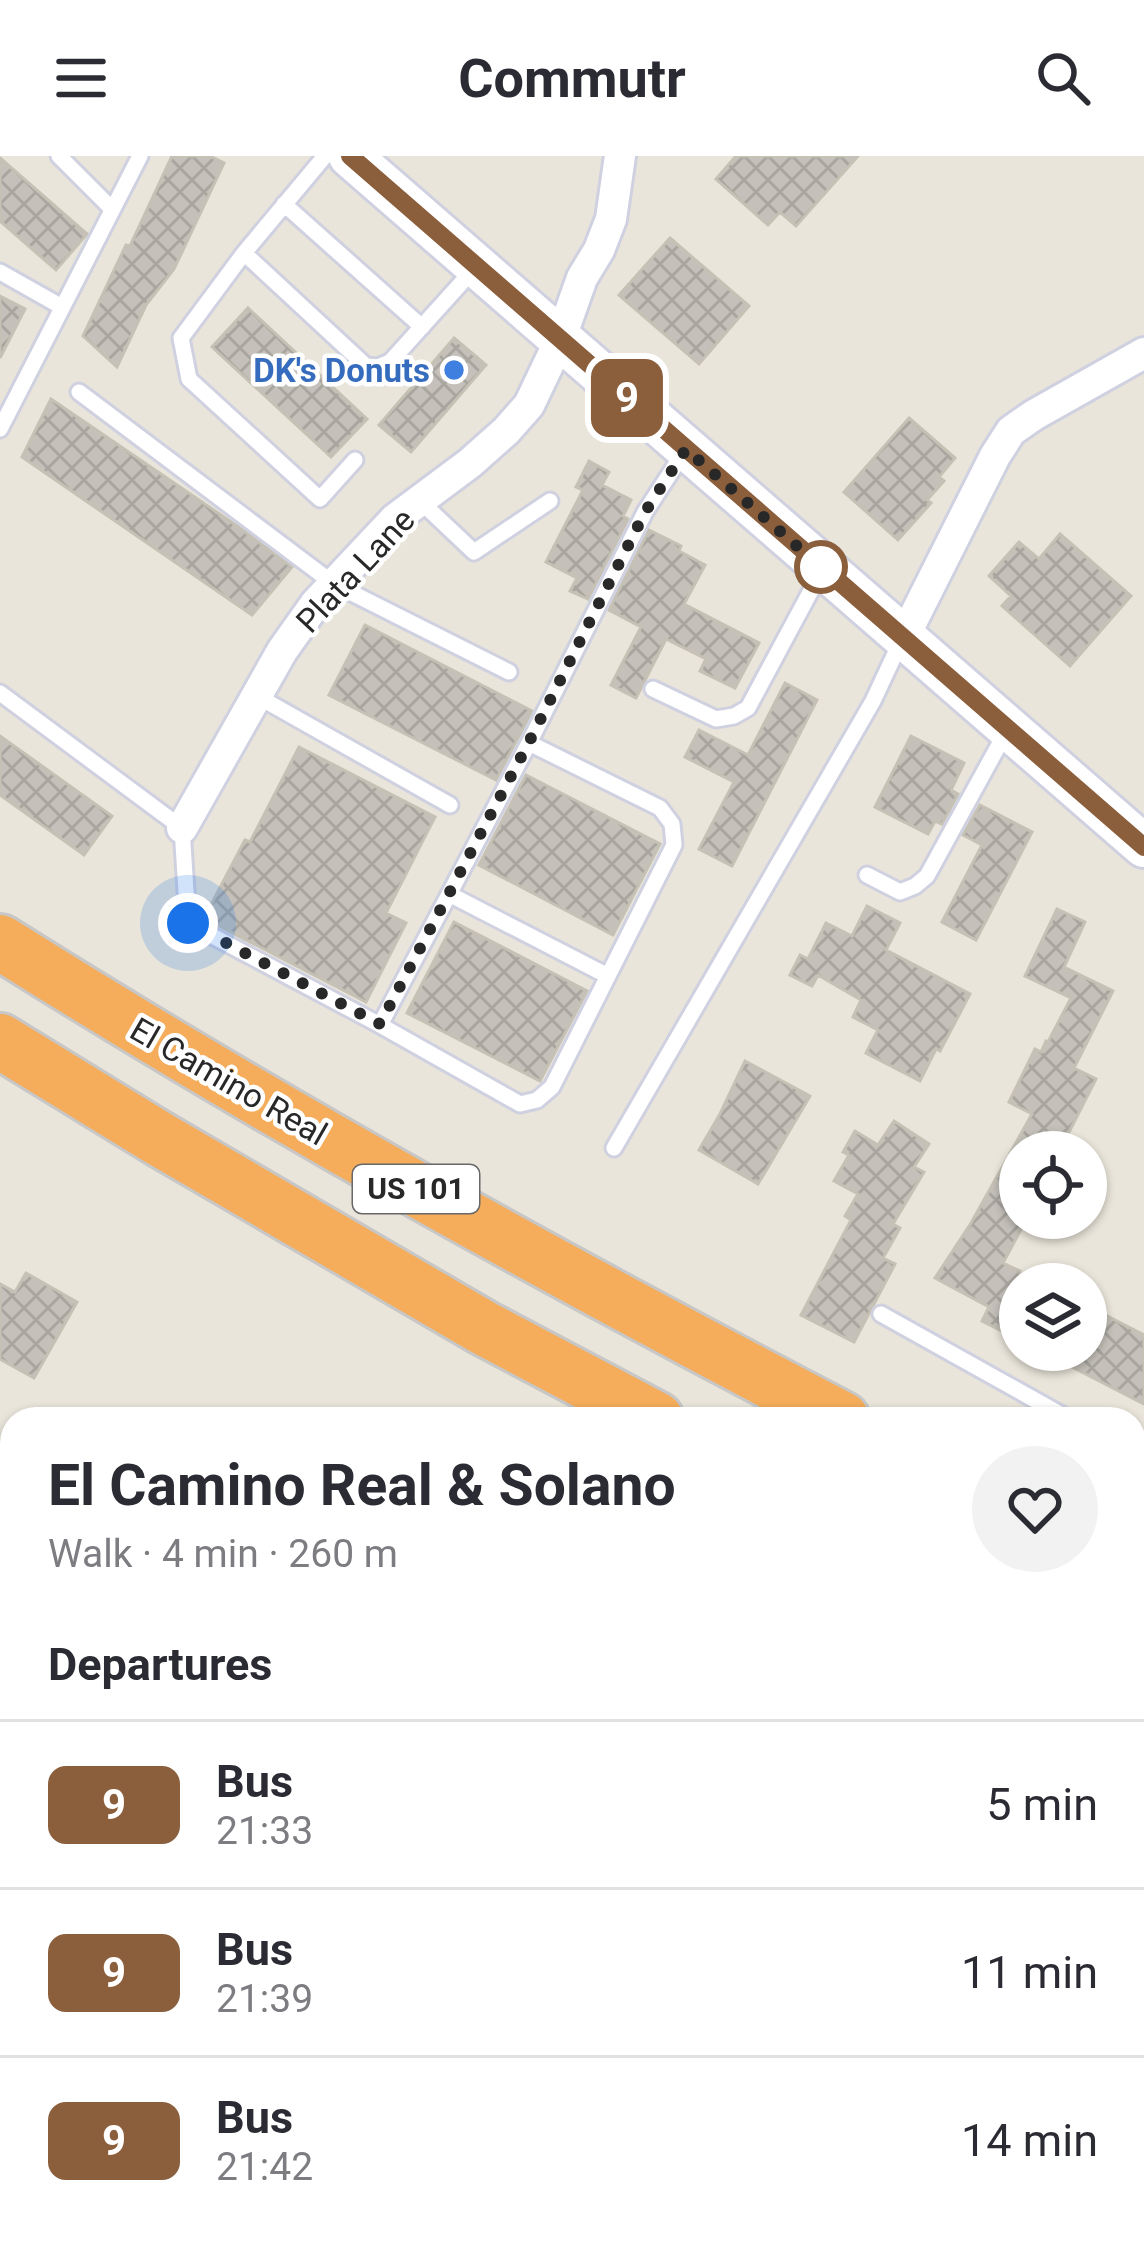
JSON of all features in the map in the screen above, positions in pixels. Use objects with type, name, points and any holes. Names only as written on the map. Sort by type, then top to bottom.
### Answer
[{"type":"highway","name":"El Camino Real","points":[[0,942],[206,1069],[511,1243],[819,1407]]},
{"type":"highway","name":"US 101","points":[[0,1041],[484,1328],[633,1407]]},
{"type":"highway","points":[[484,1328],[599,1407]]},
{"type":"main road","points":[[350,156],[1144,847]]},
{"type":"street","name":"Plata Lane","points":[[182,828],[282,651],[316,603],[395,519],[506,431],[529,405],[611,219],[620,156]]},
{"type":"street","points":[[903,639],[1011,431],[1144,353]]},
{"type":"lane","points":[[59,156],[112,209]]},
{"type":"lane","points":[[1,427],[140,156]]},
{"type":"lane","points":[[325,156],[181,338],[189,380],[320,500],[356,460]]},
{"type":"lane","points":[[284,204],[422,327]]},
{"type":"lane","points":[[244,253],[366,366],[378,367],[390,362],[476,267]]},
{"type":"lane","points":[[0,272],[62,307]]},
{"type":"lane","points":[[79,392],[334,584],[509,672]]},
{"type":"lane","points":[[380,1024],[645,512],[686,449]]},
{"type":"lane","points":[[420,501],[474,551],[550,501]]},
{"type":"lane","points":[[653,689],[716,719],[748,708],[823,569]]},
{"type":"lane","points":[[614,1148],[873,701],[903,639]]},
{"type":"lane","points":[[0,692],[182,828],[188,923],[520,1104],[537,1100],[552,1087],[674,845],[672,824],[660,808],[529,742]]},
{"type":"lane","points":[[256,696],[450,805]]},
{"type":"lane","points":[[867,875],[900,892],[928,876],[1008,730]]},
{"type":"lane","points":[[449,894],[608,976]]},
{"type":"lane","points":[[881,1314],[1048,1407]]},
{"type":"building","points":[[172,156],[210,156],[224,163],[174,269],[146,305],[117,367],[83,336]]},
{"type":"building","points":[[736,156],[858,156],[796,226],[780,212],[768,225],[716,179]]},
{"type":"building","points":[[0,158],[87,234],[56,270],[0,221]]},
{"type":"building","points":[[670,238],[749,306],[699,364],[619,295]]},
{"type":"building","points":[[0,296],[25,309],[0,358]]},
{"type":"building","points":[[248,308],[367,419],[331,457],[212,347]]},
{"type":"building","points":[[454,338],[486,365],[411,452],[379,425]]},
{"type":"building","points":[[51,399],[292,567],[252,615],[22,457]]},
{"type":"building","points":[[909,418],[955,458],[939,477],[944,481],[927,500],[931,503],[898,540],[844,492]]},
{"type":"building","points":[[589,461],[609,472],[602,485],[631,500],[623,516],[628,519],[588,599],[570,591],[577,578],[546,562],[583,490],[576,487]]},
{"type":"building","points":[[649,530],[705,565],[684,604],[759,643],[735,688],[700,671],[706,659],[666,639],[636,698],[611,685],[641,627],[609,610]]},
{"type":"building","points":[[1060,534],[1131,596],[1070,666],[1002,606],[1011,596],[989,576],[1019,542],[1039,559]]},
{"type":"building","points":[[365,625],[532,711],[496,780],[329,695]]},
{"type":"building","points":[[785,683],[817,700],[732,866],[699,849],[734,782],[685,757],[699,730],[748,755]]},
{"type":"building","points":[[0,736],[112,816],[84,855],[0,795]]},
{"type":"building","points":[[911,736],[964,763],[951,790],[958,794],[942,824],[935,821],[928,834],[875,807]]},
{"type":"building","points":[[299,747],[435,817],[386,913],[406,923],[366,1002],[204,918]]},
{"type":"building","points":[[526,775],[660,844],[613,935],[479,865]]},
{"type":"building","points":[[980,805],[1032,832],[976,940],[942,922],[982,845],[963,835]]},
{"type":"building","points":[[867,906],[900,923],[886,950],[970,994],[920,1081],[866,1053],[878,1030],[853,1017],[861,1000],[818,975],[812,986],[790,975],[800,955],[808,959],[826,923],[852,936]]},
{"type":"building","points":[[1057,909],[1085,922],[1064,967],[1113,991],[1074,1068],[1096,1079],[1070,1131],[1022,1131],[1032,1114],[1009,1102],[1035,1049],[1041,1052],[1071,998],[1025,976]]},
{"type":"building","points":[[454,922],[587,991],[540,1081],[407,1013]]},
{"type":"building","points":[[745,1061],[810,1096],[758,1184],[699,1150]]},
{"type":"building","points":[[894,1121],[929,1144],[914,1167],[924,1172],[893,1224],[900,1228],[883,1258],[895,1264],[854,1342],[801,1315],[851,1220],[845,1216],[858,1194],[834,1181],[849,1155],[843,1152],[855,1131],[878,1145]]},
{"type":"building","points":[[999,1173],[999,1239],[1016,1239],[999,1263],[999,1330],[982,1321],[989,1307],[935,1278]]},
{"type":"building","points":[[26,1273],[77,1302],[34,1378],[0,1359],[0,1284],[15,1292]]},
{"type":"building","points":[[1107,1316],[1144,1335],[1144,1404],[1080,1371],[1107,1371]]},
{"type":"bus line","name":"9","points":[[350,156],[1144,847]]},
{"type":"place","name":"DK's Donuts","points":[[454,370]]},
{"type":"route","points":[[188,923],[380,1024],[645,512],[686,449],[821,567]]}]
